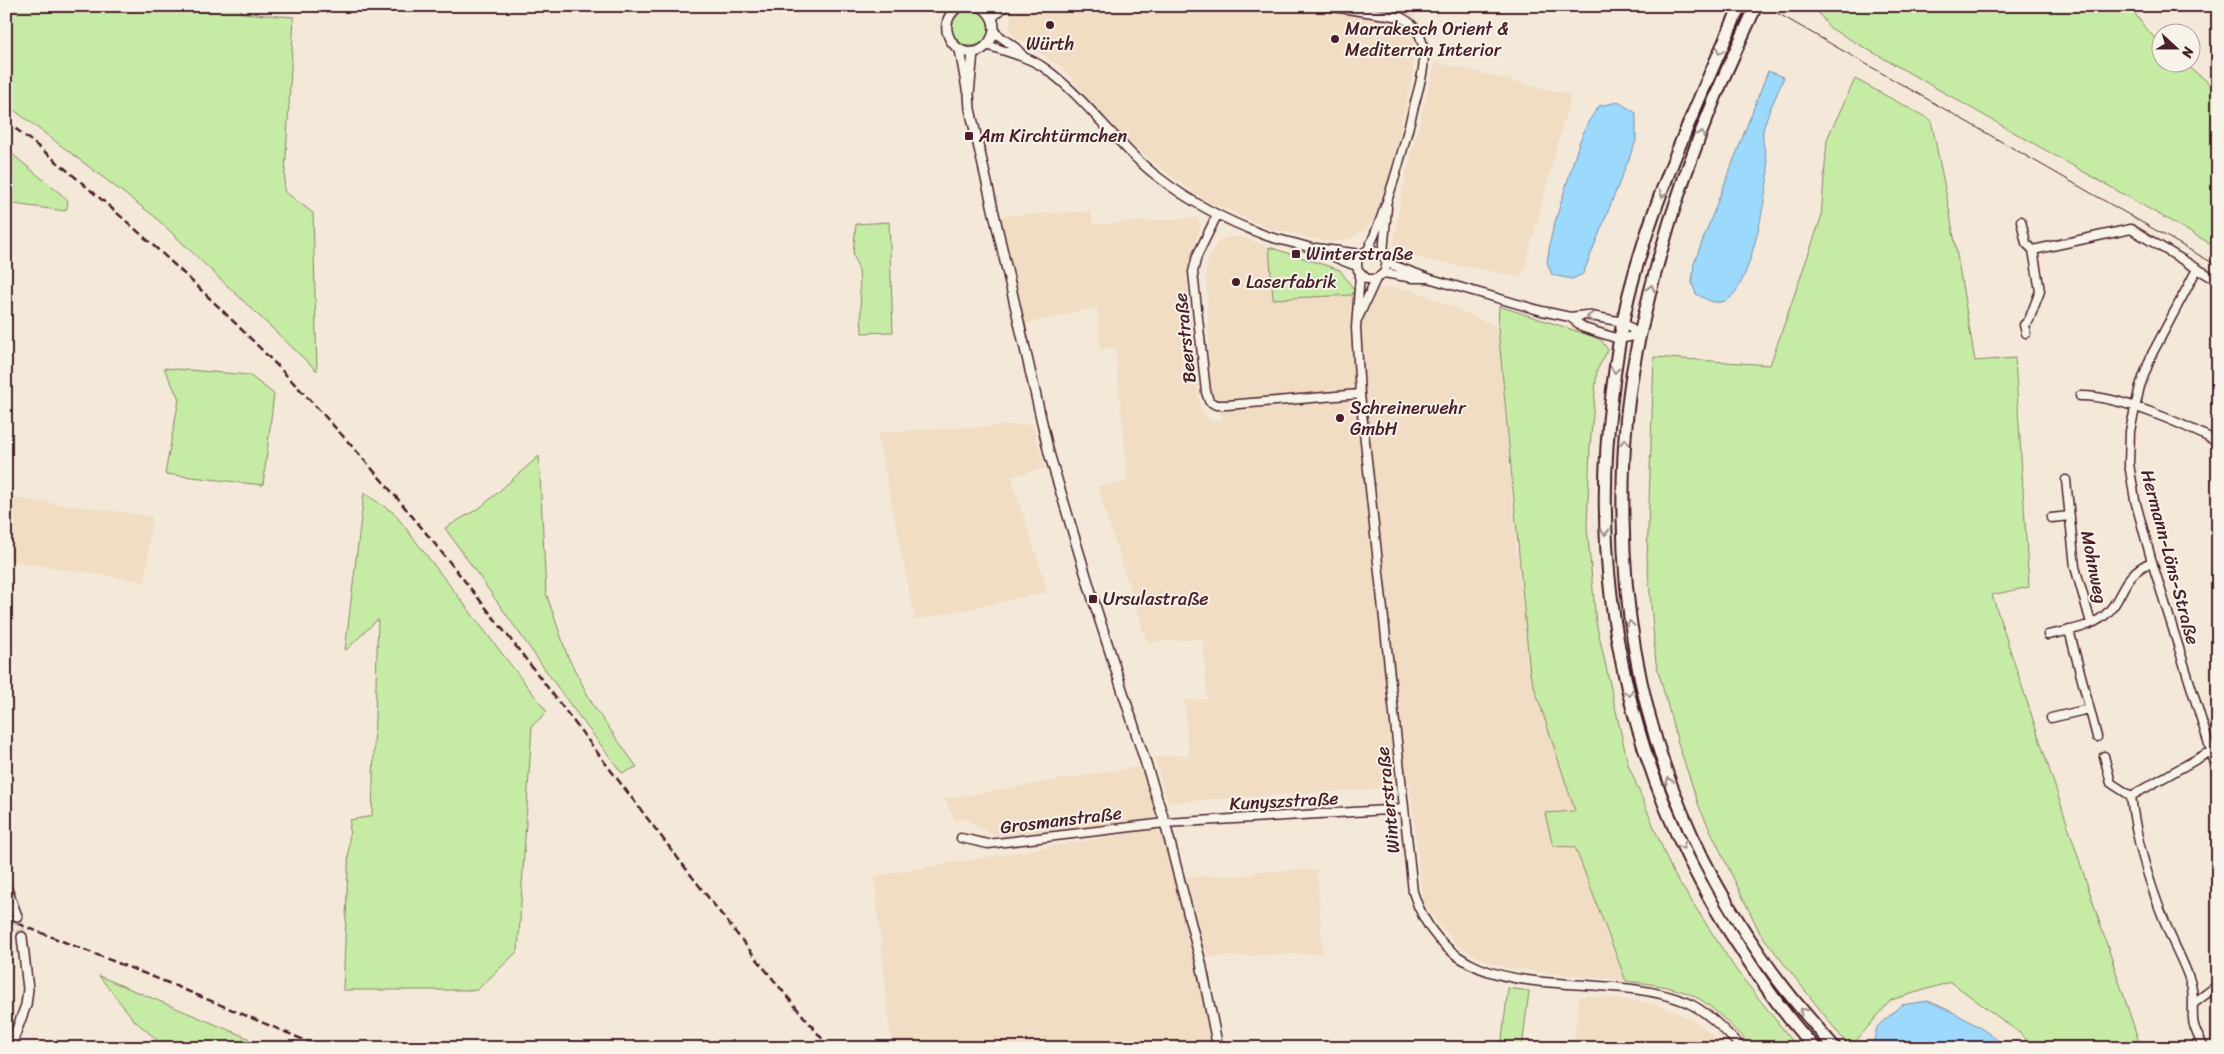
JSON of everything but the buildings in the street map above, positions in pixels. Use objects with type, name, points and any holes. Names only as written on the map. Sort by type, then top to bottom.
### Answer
[{"type":"main road","points":[[1740,6],[1680,148],[1653,219],[1630,290],[1620,339],[1606,446],[1605,530],[1609,586],[1614,627],[1632,707],[1661,798],[1704,889],[1723,923],[1763,984],[1816,1048]]},
{"type":"main road","points":[[1756,6],[1717,93],[1689,166],[1673,212],[1639,335],[1626,414],[1623,491],[1624,552],[1635,660],[1647,713],[1680,810],[1706,866],[1760,956],[1796,1003],[1835,1048]]},
{"type":"street","points":[[992,18],[1005,6]]},
{"type":"street","points":[[1326,6],[1400,16],[1410,22],[1418,32],[1422,43],[1423,66],[1420,82],[1387,204],[1364,252],[1358,270]]},
{"type":"street","points":[[958,7],[947,21],[946,28],[951,42],[960,50],[973,52],[987,45],[994,32],[992,18],[982,7]]},
{"type":"street","points":[[994,32],[1016,48],[1024,57]]},
{"type":"street","points":[[987,45],[1024,57],[1042,66],[1060,80],[1123,147],[1159,178],[1217,214],[1268,236],[1312,248],[1358,270],[1367,279],[1376,279],[1384,273],[1387,263],[1383,254],[1387,204]]},
{"type":"street","points":[[960,50],[964,78],[969,94]]},
{"type":"street","points":[[973,52],[969,94],[970,108],[1049,453],[1094,604],[1165,823],[1201,963],[1218,1048]]},
{"type":"street","name":"Beerstraße","points":[[1217,214],[1197,256],[1193,272],[1206,392],[1209,401],[1216,405],[1227,406],[1360,394]]},
{"type":"street","points":[[2021,222],[2026,242],[2033,250],[2040,292],[2029,320],[2024,324],[2026,333]]},
{"type":"street","points":[[2033,250],[2131,229],[2218,281]]},
{"type":"street","points":[[1312,248],[1364,252],[1376,250],[1383,254]]},
{"type":"street","points":[[1387,263],[1428,278],[1570,318],[1584,328],[1620,339],[1639,335]]},
{"type":"street","name":"Hermann-Löns-Straße","points":[[2197,269],[2152,354],[2140,386],[2130,431],[2129,464],[2135,500],[2152,562],[2218,773]]},
{"type":"street","name":"Winterstraße","points":[[1358,270],[1356,340],[1360,394],[1413,892],[1417,906],[1432,934],[1452,953],[1480,969],[1504,976],[1652,993],[1680,1000],[1705,1013],[1742,1048]]},
{"type":"street","points":[[1384,273],[1413,278],[1428,278]]},
{"type":"street","name":"Winterstraße","points":[[1357,319],[1376,279]]},
{"type":"street","points":[[1570,318],[1586,315],[1623,322],[1639,335]]},
{"type":"street","points":[[2080,396],[2096,396],[2134,408],[2218,442]]},
{"type":"street","name":"Mohnweg","points":[[2066,480],[2075,567],[2091,623]]},
{"type":"street","name":"Mohnweg","points":[[2051,518],[2070,516]]},
{"type":"street","points":[[2048,635],[2091,623],[2106,615],[2132,573],[2141,566],[2152,562]]},
{"type":"street","points":[[2069,630],[2097,737]]},
{"type":"street","points":[[2051,718],[2089,708]]},
{"type":"street","points":[[2131,796],[2211,751]]},
{"type":"street","points":[[2104,756],[2111,783],[2131,796]]},
{"type":"street","points":[[2131,796],[2134,826],[2151,887],[2190,979],[2194,1003],[2192,1021],[2204,1048]]},
{"type":"street","name":"Kunyszstraße","points":[[1165,823],[1404,808]]},
{"type":"street","name":"Grosmanstraße","points":[[961,838],[988,844],[1165,823]]},
{"type":"street","points":[[6,887],[17,916]]},
{"type":"street","points":[[10,1048],[26,1005],[28,989],[22,937]]},
{"type":"street","points":[[2194,1003],[2218,985]]},
{"type":"shaded area","points":[[1017,6],[1415,6],[1413,73],[1388,183],[1378,212],[1367,228],[1350,239],[1329,242],[1268,228],[1202,199],[1142,154],[1118,132],[1061,67],[1013,35],[1010,30],[1011,13]]},
{"type":"shaded area","points":[[1435,62],[1571,95],[1522,277],[1406,256],[1393,245],[1403,185]]},
{"type":"shaded area","points":[[1091,211],[1092,225],[1197,217],[1201,224],[1190,259],[1187,276],[1188,292],[1200,412],[1211,420],[1223,420],[1210,388],[1206,270],[1208,259],[1218,241],[1229,237],[1241,237],[1269,247],[1273,299],[1351,295],[1354,290],[1394,288],[1414,290],[1498,327],[1516,545],[1530,674],[1575,811],[1546,813],[1553,846],[1575,847],[1625,981],[1506,968],[1485,961],[1458,946],[1431,915],[1424,902],[1410,787],[1168,802],[1154,757],[1189,755],[1184,700],[1207,699],[1203,639],[1147,642],[1097,486],[1128,482],[1115,348],[1100,349],[1097,307],[1025,324],[1000,216]]},
{"type":"shaded area","points":[[1032,424],[1045,468],[1011,477],[1048,592],[915,620],[877,432]]},
{"type":"shaded area","points":[[6,497],[152,516],[145,582],[6,560]]},
{"type":"shaded area","points":[[1142,766],[1157,806],[1154,817],[1150,820],[996,837],[965,819],[955,820],[944,799]]},
{"type":"shaded area","points":[[1154,829],[1163,835],[1201,986],[1211,1048],[892,1048],[874,876]]},
{"type":"shaded area","points":[[1317,870],[1323,953],[1206,957],[1186,877],[1254,875],[1255,871]]},
{"type":"shaded area","points":[[1579,997],[1647,1002],[1675,1011],[1698,1023],[1727,1048],[1573,1048]]},
{"type":"green space","points":[[6,6],[241,6],[241,13],[294,17],[284,191],[313,213],[317,371],[154,216],[6,104]]},
{"type":"green space","points":[[1813,6],[2130,6],[2152,35],[2152,72],[2195,72],[2218,90],[2218,248],[1830,28]]},
{"type":"green space","points":[[971,8],[984,14],[990,27],[984,40],[971,46],[958,40],[952,27],[958,14]]},
{"type":"green space","points":[[1855,79],[1931,120],[1949,208],[1975,361],[2015,358],[2029,587],[1992,595],[2141,1048],[2034,1048],[2021,1034],[1951,982],[1891,1000],[1850,1048],[1760,933],[1700,809],[1678,743],[1656,663],[1647,559],[1654,357],[1770,365],[1821,218],[1827,139]]},
{"type":"green space","points":[[6,149],[67,199],[68,205],[65,211],[6,203]]},
{"type":"green space","points":[[889,222],[893,332],[862,333],[859,271],[853,254],[856,224]]},
{"type":"green space","points":[[1269,247],[1340,270],[1354,290],[1352,295],[1273,299]]},
{"type":"green space","points":[[1499,306],[1589,335],[1601,340],[1608,350],[1597,370],[1590,447],[1587,527],[1596,622],[1628,764],[1672,871],[1736,970],[1798,1048],[1753,1048],[1717,1012],[1695,997],[1666,987],[1626,981],[1575,847],[1553,846],[1545,813],[1575,811],[1530,674],[1498,327]]},
{"type":"green space","points":[[164,368],[249,375],[274,394],[263,485],[165,474],[179,399]]},
{"type":"green space","points":[[539,456],[546,593],[568,657],[594,707],[637,767],[622,773],[566,699],[445,528],[481,507]]},
{"type":"green space","points":[[364,493],[394,513],[547,712],[532,726],[518,951],[477,990],[343,990],[350,820],[372,816],[378,619],[345,651]]},
{"type":"green space","points":[[99,976],[248,1038],[255,1048],[166,1048],[134,1020]]},
{"type":"green space","points":[[1508,988],[1529,991],[1522,1048],[1501,1048]]},
{"type":"water","points":[[1768,71],[1784,77],[1769,111],[1763,131],[1768,173],[1760,222],[1749,264],[1742,281],[1734,294],[1725,301],[1714,302],[1696,294],[1692,283],[1694,263]]},
{"type":"water","points":[[1618,102],[1636,113],[1636,141],[1583,274],[1572,279],[1552,275],[1547,262],[1552,232],[1579,143],[1588,122],[1599,106]]},
{"type":"water","points":[[1928,1001],[1969,1021],[1989,1033],[2007,1048],[1872,1048],[1877,1027],[1901,1005]]},
{"type":"tunnel","points":[[17,916],[22,937]]},
{"type":"tram line","points":[[1765,6],[2218,266]]},
{"type":"railway","points":[[6,121],[162,253],[260,348],[352,447],[397,498],[507,634],[720,912],[830,1048]]},
{"type":"railway","points":[[6,919],[166,982],[323,1048]]},
{"type":"place","name":"Würth","points":[[1050,25]]},
{"type":"place","name":"Marrakesch Orient & Mediterran Interior","points":[[1335,39]]},
{"type":"place","name":"Am Kirchtürmchen","points":[[969,136]]},
{"type":"place","name":"Winterstraße","points":[[1296,254]]},
{"type":"place","name":"Laserfabrik","points":[[1236,282]]},
{"type":"place","name":"Schreinerwehr GmbH","points":[[1340,418]]},
{"type":"place","name":"Ursulastraße","points":[[1093,599]]}]
